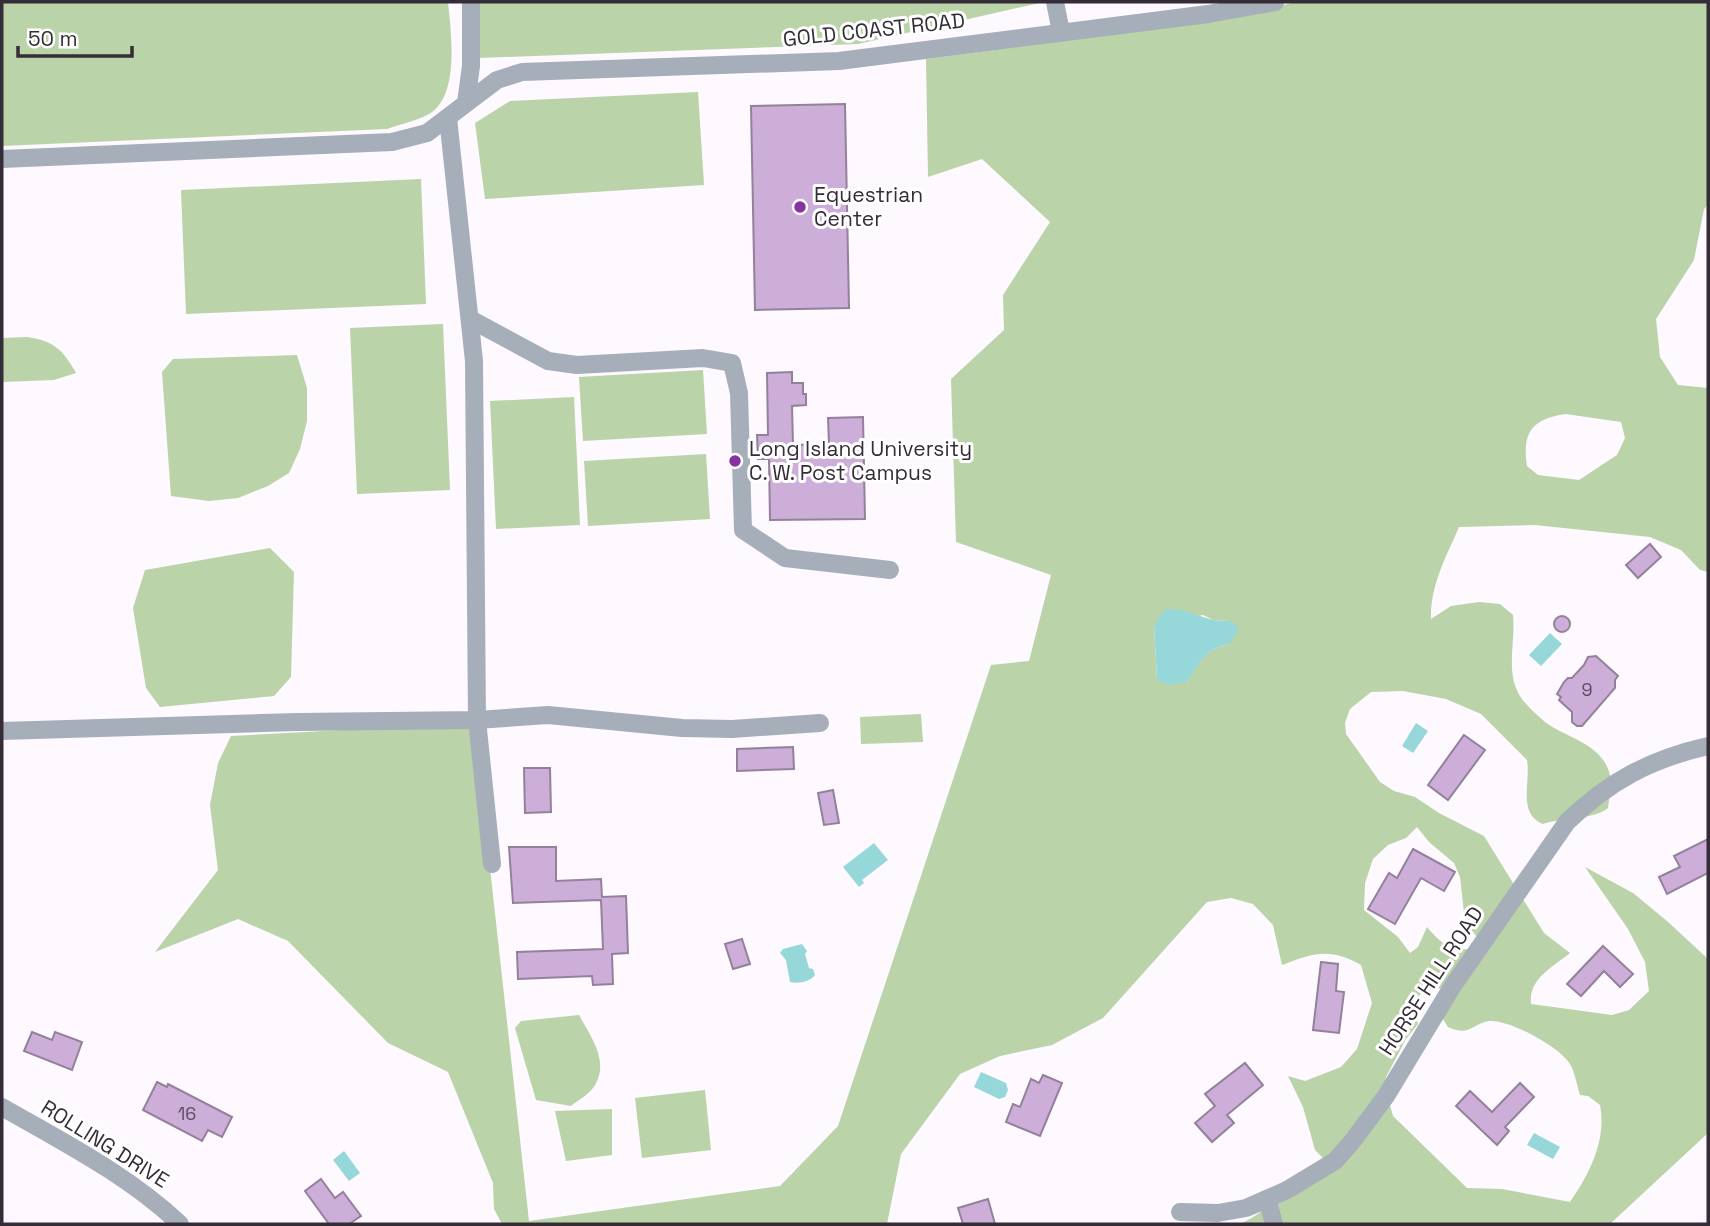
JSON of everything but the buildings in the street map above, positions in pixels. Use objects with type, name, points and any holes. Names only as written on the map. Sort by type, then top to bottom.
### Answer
[{"type":"street","points":[[466,103],[471,66],[471,2]]},
{"type":"street","points":[[1055,2],[1061,32]]},
{"type":"street","name":"GOLD COAST ROAD","points":[[2,159],[392,142],[428,133],[496,80],[522,72],[838,61],[1208,14],[1275,2]]},
{"type":"street","points":[[448,118],[474,361],[477,720],[492,864]]},
{"type":"street","points":[[470,319],[548,361],[578,365],[703,358],[732,363],[739,393],[743,530],[785,558],[890,570]]},
{"type":"street","points":[[2,731],[297,722],[477,720],[548,715],[682,728],[732,729],[820,723]]},
{"type":"street","name":"HORSE HILL ROAD","points":[[1180,1212],[1218,1213],[1246,1208],[1313,1176],[1335,1161],[1386,1096],[1452,987],[1567,822],[1616,781],[1679,753],[1708,746]]},
{"type":"street","name":"ROLLING DRIVE","points":[[2,1107],[111,1170],[180,1224]]},
{"type":"street","points":[[1267,1199],[1274,1224]]},
{"type":"green space","points":[[2,2],[448,2],[451,46],[449,79],[439,105],[429,114],[387,129],[2,146]]},
{"type":"green space","points":[[475,2],[1044,2],[858,44],[479,58]]},
{"type":"green space","points":[[1297,2],[1708,2],[1708,205],[1704,209],[1694,260],[1656,319],[1660,357],[1678,385],[1708,388],[1708,572],[1700,570],[1681,550],[1650,537],[1535,525],[1459,527],[1440,572],[1431,607],[1431,619],[1451,606],[1479,602],[1500,604],[1513,615],[1512,669],[1517,689],[1524,702],[1545,722],[1583,743],[1600,756],[1610,775],[1608,808],[1595,815],[1543,824],[1535,819],[1528,805],[1527,760],[1481,714],[1446,699],[1403,691],[1371,692],[1350,709],[1345,723],[1346,734],[1380,782],[1394,791],[1415,797],[1439,813],[1484,836],[1544,933],[1570,953],[1549,969],[1533,987],[1531,1004],[1612,1015],[1629,1010],[1649,991],[1645,962],[1628,929],[1585,867],[1633,893],[1708,959],[1708,1133],[1610,1224],[1240,1224],[1271,1203],[1295,1175],[1323,1175],[1334,1169],[1315,1150],[1303,1107],[1288,1076],[1305,1081],[1341,1067],[1357,1049],[1372,1003],[1361,965],[1340,956],[1322,954],[1303,957],[1282,965],[1273,925],[1253,904],[1231,898],[1207,902],[1103,1018],[1052,1045],[1000,1056],[960,1074],[901,1154],[887,1224],[502,1224],[494,1209],[493,1183],[448,1072],[388,1043],[288,941],[238,919],[155,952],[218,870],[210,805],[218,763],[231,736],[474,723],[529,1221],[780,1186],[838,1126],[991,665],[1029,661],[1051,575],[956,542],[951,379],[1004,330],[1003,295],[1050,222],[982,159],[928,177],[926,59],[1207,22]],"holes":[[[1566,414],[1621,422],[1625,438],[1617,455],[1579,480],[1538,475],[1527,466],[1528,436],[1537,424]],[[1203,615],[1213,620],[1229,621],[1229,644],[1209,653],[1187,682],[1157,680],[1154,626]],[[1417,827],[1429,842],[1454,863],[1460,877],[1465,922],[1486,948],[1453,948],[1440,941],[1427,927],[1418,947],[1410,953],[1398,937],[1364,910],[1365,883],[1373,859],[1388,845],[1406,838]],[[1443,988],[1441,1016],[1448,1027],[1461,1031],[1489,1021],[1498,1022],[1521,1029],[1545,1042],[1570,1064],[1580,1095],[1588,1096],[1600,1105],[1602,1118],[1599,1144],[1584,1180],[1570,1202],[1502,1189],[1467,1188],[1393,1116],[1385,1087],[1386,1077],[1406,1039],[1418,1024],[1416,1002],[1418,997],[1427,991]]]},
{"type":"green space","points":[[698,92],[704,185],[485,199],[475,123],[510,101]]},
{"type":"green space","points":[[421,179],[426,304],[186,314],[181,190]]},
{"type":"green space","points":[[443,324],[450,490],[357,494],[350,328]]},
{"type":"green space","points":[[27,337],[57,348],[76,373],[54,380],[2,382],[2,338]]},
{"type":"green space","points":[[297,355],[307,388],[307,421],[300,449],[289,473],[268,486],[238,498],[209,501],[171,496],[162,372],[173,359]]},
{"type":"green space","points":[[703,370],[707,434],[583,441],[579,377]]},
{"type":"green space","points":[[574,397],[580,525],[496,529],[490,401]]},
{"type":"green space","points":[[706,454],[710,519],[588,526],[584,461]]},
{"type":"green space","points":[[270,548],[294,572],[291,677],[274,696],[160,707],[146,688],[133,608],[145,570]]},
{"type":"green space","points":[[921,714],[923,742],[861,744],[860,717]]},
{"type":"green space","points":[[579,1015],[600,1060],[598,1079],[591,1091],[571,1106],[536,1100],[515,1028],[521,1021]]},
{"type":"green space","points":[[705,1090],[711,1150],[642,1158],[635,1098]]},
{"type":"green space","points":[[612,1109],[612,1155],[566,1161],[555,1111]]},
{"type":"water","points":[[1177,609],[1213,620],[1229,621],[1237,625],[1237,633],[1229,644],[1209,653],[1187,682],[1168,685],[1157,680],[1154,626],[1164,610]]},
{"type":"water","points":[[1550,633],[1562,644],[1541,666],[1529,655]]},
{"type":"water","points":[[1416,723],[1428,731],[1413,753],[1402,746]]},
{"type":"water","points":[[874,843],[888,860],[862,880],[864,883],[859,887],[843,867]]},
{"type":"water","points":[[802,944],[807,951],[805,954],[809,968],[813,969],[815,975],[803,982],[790,982],[786,960],[780,953],[783,949]]},
{"type":"water","points":[[981,1072],[1006,1083],[1008,1090],[1005,1097],[999,1099],[974,1087]]},
{"type":"water","points":[[1534,1133],[1560,1147],[1553,1159],[1527,1145]]},
{"type":"water","points":[[344,1151],[360,1173],[349,1181],[333,1160]]},
{"type":"place","name":"Equestrian Center","points":[[800,207]]},
{"type":"place","name":"Long Island University C. W. Post Campus","points":[[735,461]]}]
